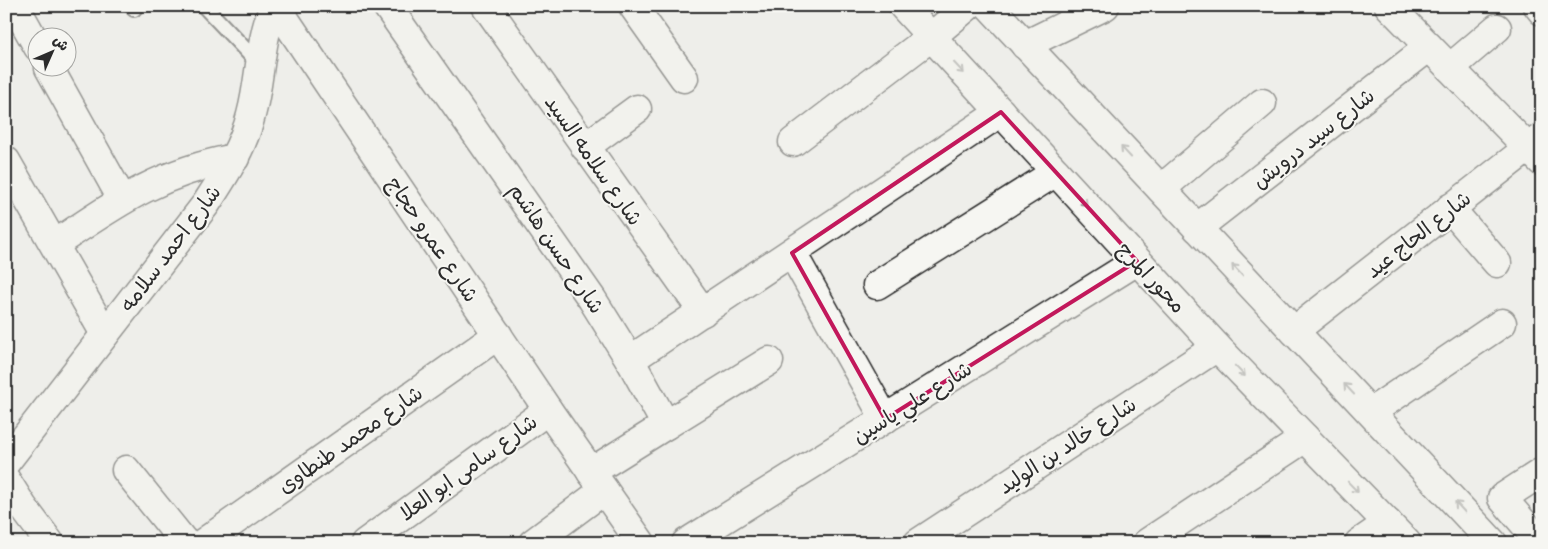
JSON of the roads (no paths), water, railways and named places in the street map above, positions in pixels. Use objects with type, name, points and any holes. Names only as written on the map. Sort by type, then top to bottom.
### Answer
[{"type":"street","points":[[15,6],[28,29]]},
{"type":"street","name":"شارع احمد سلامه","points":[[6,462],[206,204],[235,158],[251,118],[264,29],[275,6]]},
{"type":"street","name":"شارع عمرو حجاج","points":[[275,6],[548,410],[641,543]]},
{"type":"street","name":"شارع حسن هاشم","points":[[387,6],[552,239],[630,360],[666,426]]},
{"type":"street","name":"شارع سلامه السيد","points":[[486,6],[703,312]]},
{"type":"street","points":[[633,6],[684,78]]},
{"type":"street","name":"محور المرج","points":[[902,6],[1217,347],[1407,543]]},
{"type":"street","points":[[793,142],[931,37],[968,6]]},
{"type":"street","points":[[989,6],[1493,543]]},
{"type":"street","points":[[1025,45],[1105,6]]},
{"type":"street","points":[[1389,6],[1450,68],[1537,149]]},
{"type":"street","points":[[1538,6],[1542,11]]},
{"type":"street","points":[[1450,68],[1497,28]]},
{"type":"street","name":"شارع سيد درويش","points":[[1197,228],[1429,47]]},
{"type":"street","points":[[55,78],[122,199]]},
{"type":"street","points":[[1160,189],[1262,103]]},
{"type":"street","points":[[585,148],[637,109]]},
{"type":"street","points":[[630,360],[1001,112]]},
{"type":"street","name":"شارع الحاج عيد","points":[[1294,331],[1450,208],[1537,149]]},
{"type":"street","points":[[55,244],[122,199],[175,173],[204,164],[235,158]]},
{"type":"street","points":[[6,161],[105,334]]},
{"type":"street","points":[[877,285],[1056,172]]},
{"type":"street","points":[[1450,208],[1498,263]]},
{"type":"street","points":[[792,253],[885,420]]},
{"type":"street","name":"شارع علي ياسين","points":[[686,543],[1138,261]]},
{"type":"street","points":[[1371,412],[1502,323]]},
{"type":"street","name":"شارع محمد طنطاوى","points":[[203,543],[498,335]]},
{"type":"street","name":"شارع خالد بن الوليد","points":[[918,543],[1217,347]]},
{"type":"street","points":[[533,543],[598,481],[666,426],[770,361]]},
{"type":"street","name":"شارع سامى ابو العلا","points":[[365,543],[548,410]]},
{"type":"street","points":[[1148,543],[1305,438]]},
{"type":"street","points":[[126,470],[185,543]]},
{"type":"street","points":[[1541,543],[1502,498],[1542,472]]},
{"type":"street","points":[[6,480],[23,507],[50,543]]},
{"type":"street","points":[[1359,543],[1388,523]]},
{"type":"lane","points":[[204,6],[260,65]]}]
